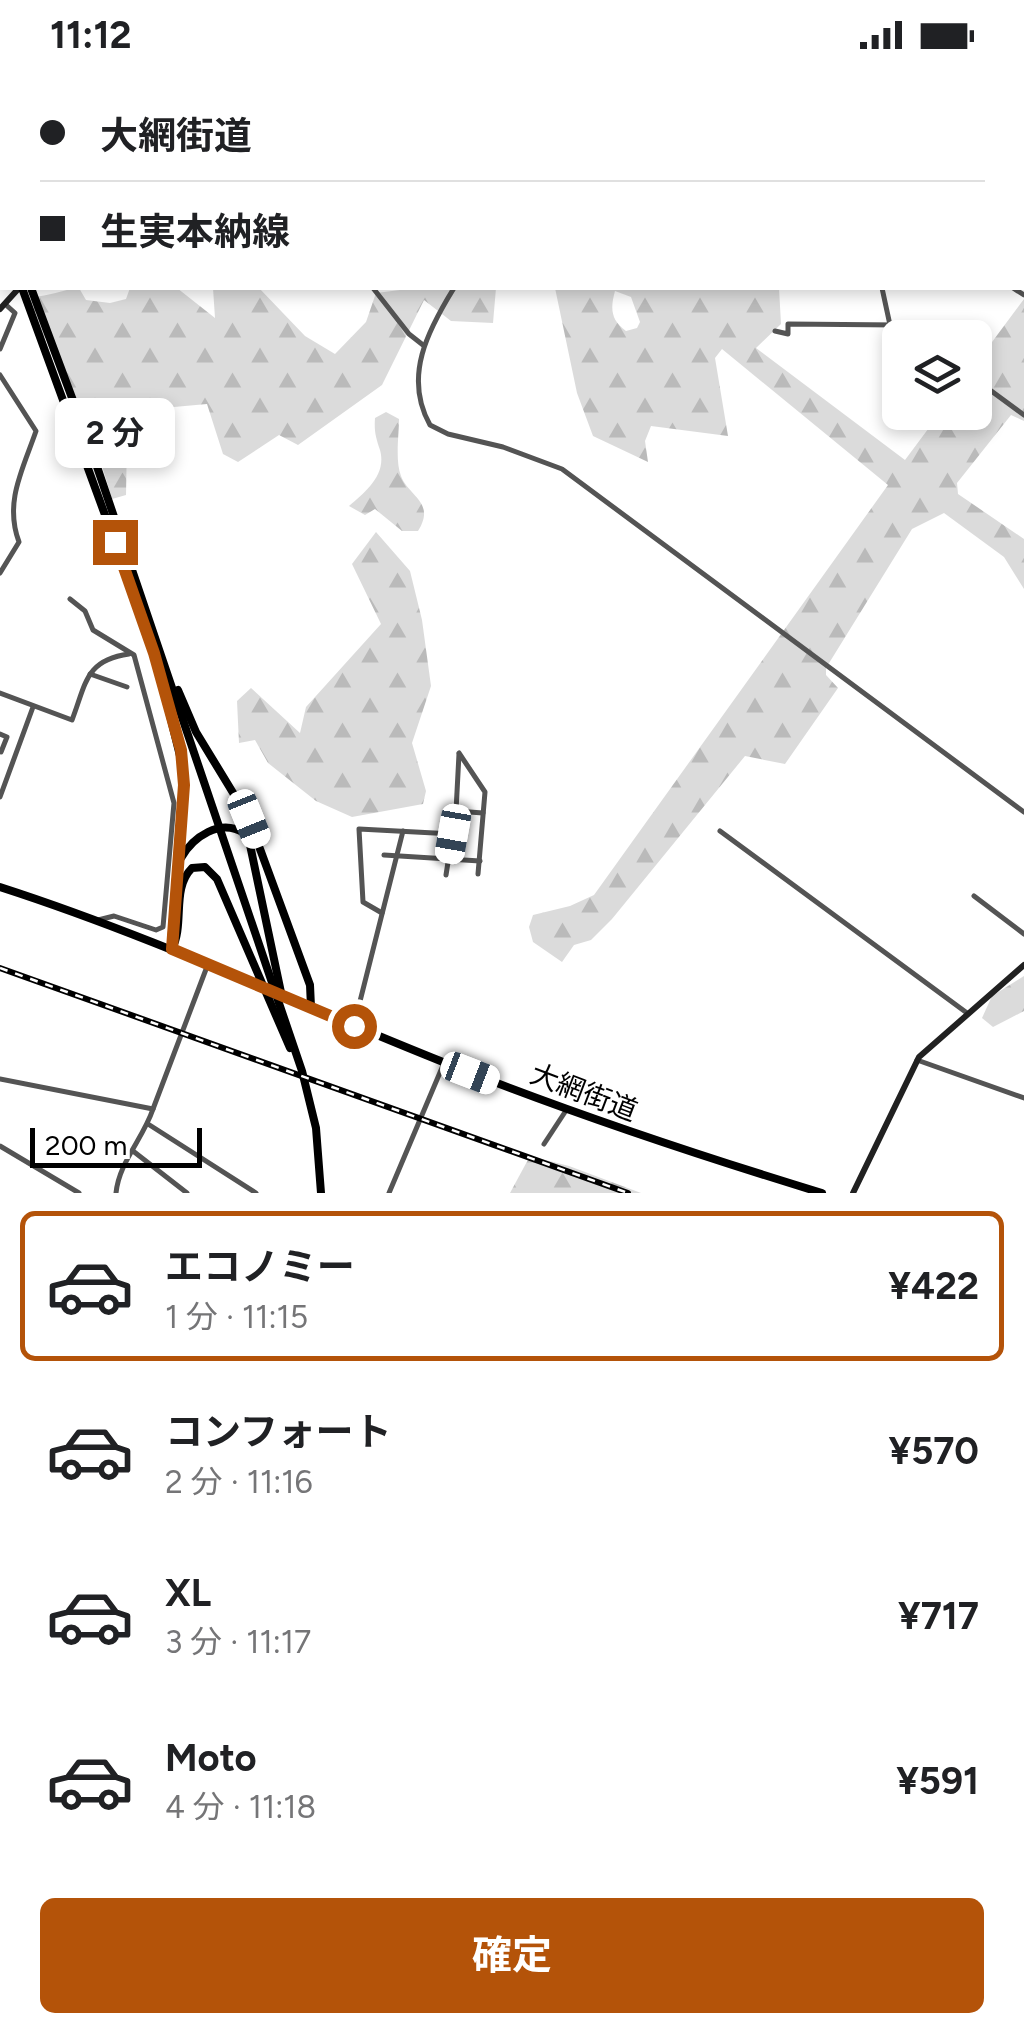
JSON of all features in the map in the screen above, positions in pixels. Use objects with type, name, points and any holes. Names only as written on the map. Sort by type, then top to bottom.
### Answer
[{"type":"main road","points":[[25,290],[271,970],[312,1110],[321,1193]]},
{"type":"main road","points":[[157,651],[184,772],[172,949]]},
{"type":"main road","points":[[157,651],[196,732],[249,819],[310,985],[310,1007]]},
{"type":"main road","points":[[178,864],[193,841],[204,834],[229,827],[244,832],[250,845],[271,970]]},
{"type":"main road","points":[[172,949],[178,938],[182,882],[188,872],[200,866],[216,878],[312,1110]]},
{"type":"main road","name":"大網街道","points":[[0,887],[98,920],[444,1063],[639,1136],[822,1193]]},
{"type":"street","points":[[0,348],[15,313],[2,306],[24,290]]},
{"type":"street","points":[[375,290],[409,334],[424,346]]},
{"type":"street","points":[[453,290],[424,346],[418,395],[430,425],[562,469],[1024,812]]},
{"type":"street","points":[[882,290],[889,320]]},
{"type":"street","points":[[776,331],[788,334],[788,324],[882,325]]},
{"type":"street","points":[[0,375],[36,431],[12,499],[12,518],[19,542],[0,573]]},
{"type":"street","points":[[992,391],[1024,415]]},
{"type":"street","points":[[70,600],[86,608],[93,630],[132,654],[174,803],[165,922],[156,930],[114,916],[98,920]]},
{"type":"street","points":[[0,693],[72,720],[90,674],[102,660],[132,654]]},
{"type":"street","points":[[90,674],[126,688]]},
{"type":"street","points":[[0,797],[34,707]]},
{"type":"street","points":[[0,734],[7,736],[1,752],[16,758]]},
{"type":"street","points":[[446,875],[456,811],[459,753],[485,792],[478,874]]},
{"type":"street","points":[[456,811],[483,813]]},
{"type":"street","points":[[382,913],[363,902],[359,829],[453,834]]},
{"type":"street","points":[[720,830],[967,1014]]},
{"type":"street","points":[[354,1026],[404,831]]},
{"type":"street","points":[[384,855],[480,861]]},
{"type":"street","points":[[974,896],[1024,934]]},
{"type":"street","points":[[116,1193],[120,1171],[148,1124],[208,964]]},
{"type":"street","points":[[853,1193],[917,1060],[928,1046],[1024,964]]},
{"type":"street","points":[[917,1060],[1024,1098]]},
{"type":"street","points":[[390,1193],[444,1063]]},
{"type":"street","points":[[0,1079],[153,1109]]},
{"type":"street","points":[[544,1144],[567,1109]]},
{"type":"street","points":[[148,1124],[256,1193]]},
{"type":"street","points":[[0,1146],[78,1193]]},
{"type":"street","points":[[133,1151],[187,1193]]},
{"type":"green space","points":[[80,290],[86,300],[110,303],[126,299],[129,290],[180,290],[215,318],[213,290],[261,290],[305,336],[335,354],[366,322],[376,293],[496,290],[493,323],[451,321],[424,300],[382,385],[298,445],[279,435],[238,462],[223,454],[207,404],[163,408],[143,431],[127,439],[126,495],[112,499],[56,347],[38,331],[28,308],[32,297]]},
{"type":"green space","points":[[555,290],[779,290],[781,324],[756,348],[905,460],[927,430],[992,430],[992,342],[1024,299],[1024,421],[1011,415],[957,483],[958,494],[1024,539],[1024,589],[1004,557],[944,513],[912,529],[826,668],[826,675],[838,688],[785,764],[745,756],[612,919],[591,940],[574,945],[562,962],[533,942],[529,927],[533,915],[594,895],[888,485],[722,349],[715,358],[728,436],[651,426],[645,441],[648,462],[593,436],[577,393]],"holes":[[[615,291],[631,297],[640,322],[637,328],[626,331],[615,318]]]},
{"type":"green space","points":[[386,412],[399,419],[399,470],[423,506],[418,531],[402,531],[375,509],[365,515],[349,506],[377,475],[381,459],[375,418]]},
{"type":"green space","points":[[376,532],[410,571],[422,620],[431,686],[412,743],[426,791],[423,804],[352,817],[316,801],[268,763],[255,740],[239,743],[237,701],[251,688],[300,733],[306,707],[381,624],[352,564]]},
{"type":"green space","points":[[1024,976],[1024,1011],[993,1027],[982,1018],[992,996]]},
{"type":"green space","points":[[530,1156],[569,1166],[641,1193],[510,1193]]},
{"type":"railway","points":[[0,968],[628,1193]]},
{"type":"route","points":[[115,542],[154,653],[183,760],[172,949],[354,1026]]}]
